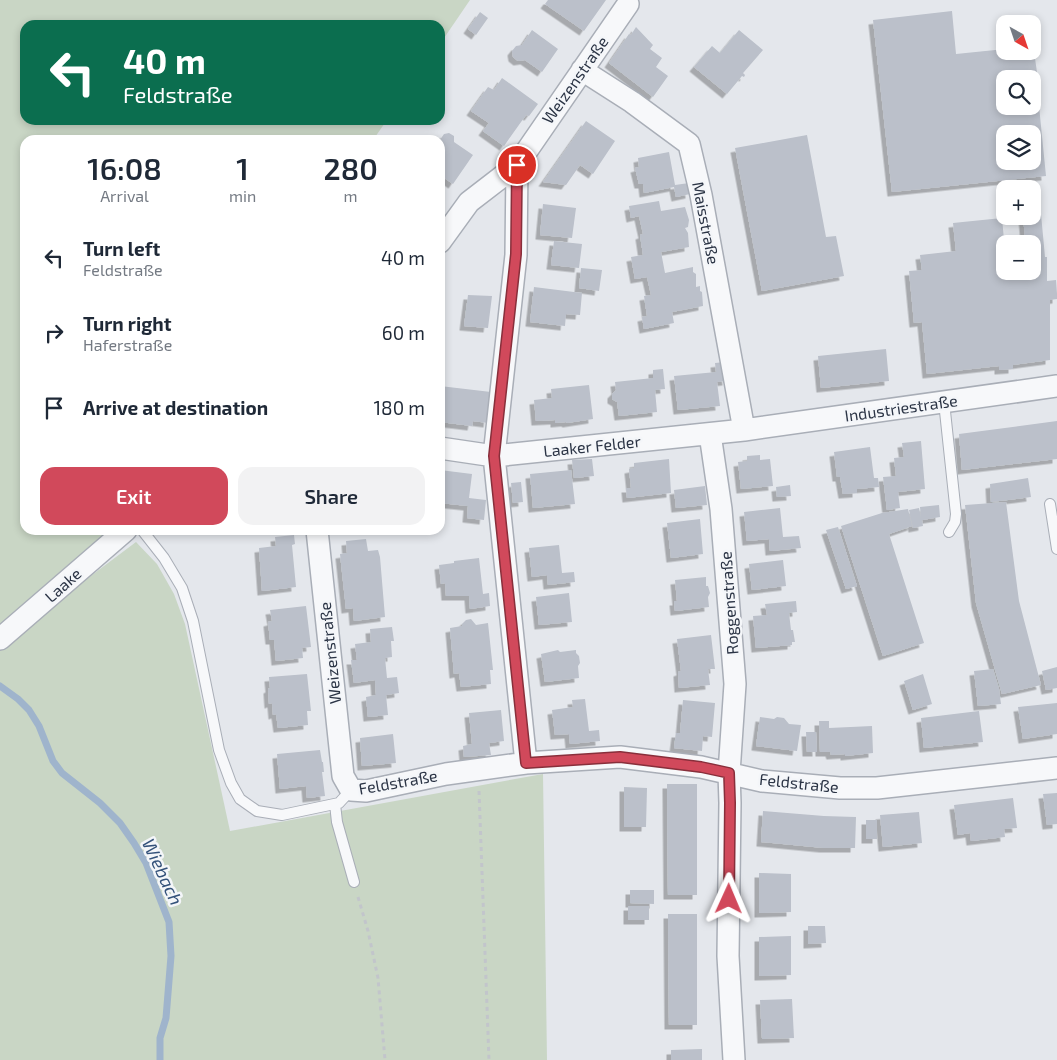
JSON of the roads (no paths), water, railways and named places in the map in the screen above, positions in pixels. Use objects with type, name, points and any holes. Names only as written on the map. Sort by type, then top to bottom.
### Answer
[{"type":"street","name":"Weizenstraße","points":[[445,235],[468,202],[517,165],[628,4]]},
{"type":"street","name":"Maisstraße","points":[[582,70],[632,102],[689,144],[701,195],[744,430]]},
{"type":"street","points":[[517,165],[516,254],[494,456],[526,763]]},
{"type":"street","name":"Industriestraße","points":[[744,430],[1057,386]]},
{"type":"street","name":"Laaker Felder","points":[[445,449],[494,456],[744,430]]},
{"type":"street","name":"Roggenstraße","points":[[710,434],[721,509],[735,684],[729,773],[728,956],[734,1060]]},
{"type":"street","name":"Laake","points":[[0,639],[120,535]]},
{"type":"street","name":"Weizenstraße","points":[[318,535],[347,783]]},
{"type":"street","name":"Feldstraße","points":[[347,783],[366,791],[446,774],[526,763],[620,757],[701,767],[762,780],[809,786],[877,788],[1057,768]]},
{"type":"lane","points":[[944,402],[956,514],[955,522],[949,532]]},
{"type":"lane","points":[[1050,504],[1057,549]]},
{"type":"lane","points":[[146,535],[164,558],[182,588],[195,631],[220,750],[231,783],[240,800],[257,811],[282,815],[339,803],[347,783]]},
{"type":"lane","points":[[335,804],[337,822],[354,882]]},
{"type":"waterway","name":"Wiebach","points":[[0,686],[29,710],[39,726],[53,761],[62,773],[100,803],[120,823],[146,863],[169,922],[171,956],[166,1018],[160,1038],[160,1060]]}]
